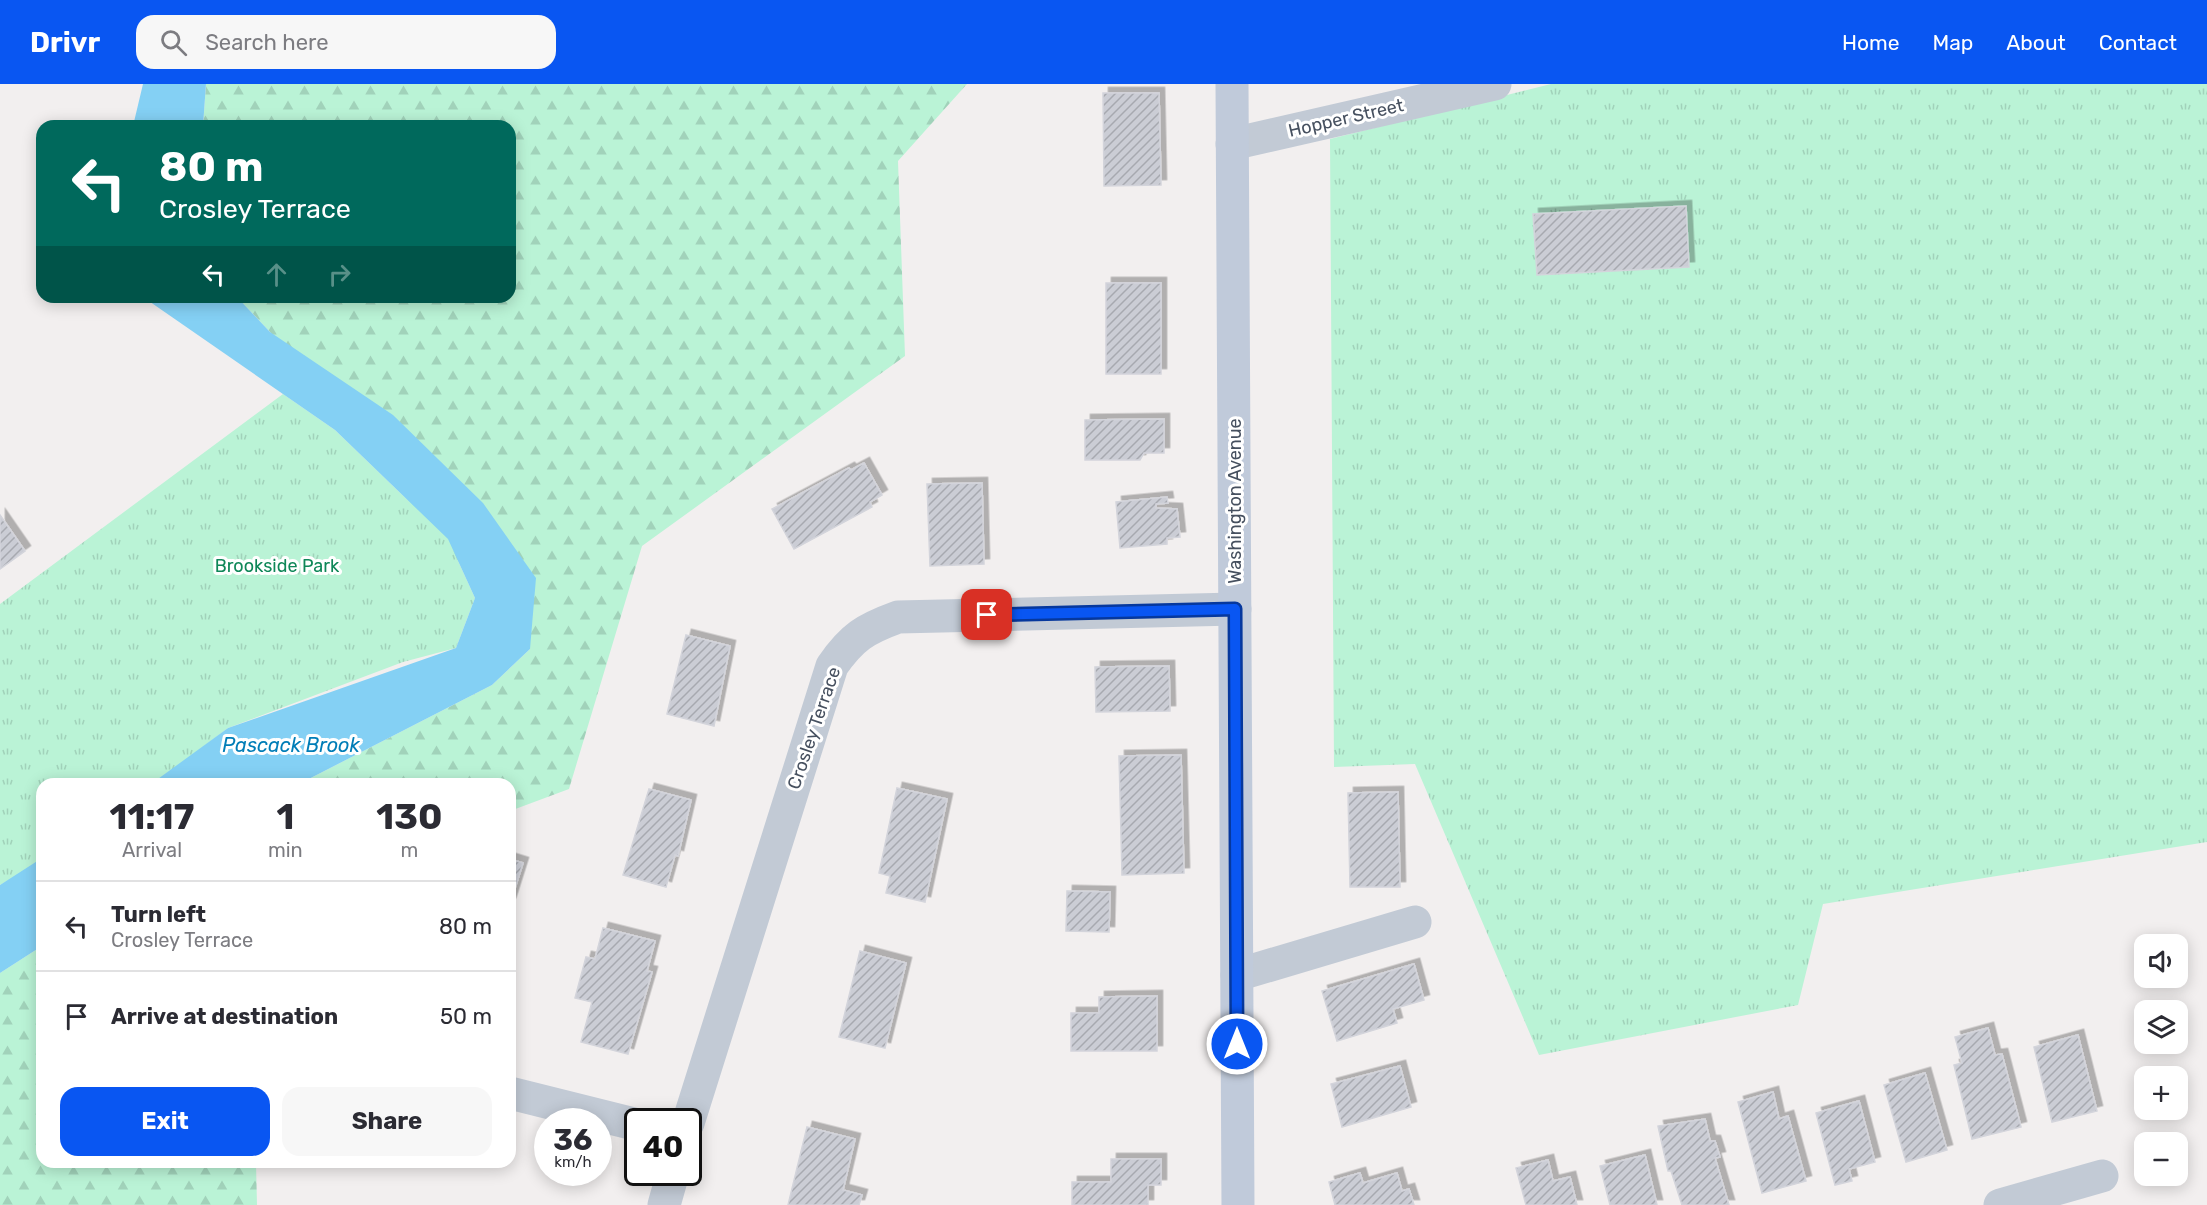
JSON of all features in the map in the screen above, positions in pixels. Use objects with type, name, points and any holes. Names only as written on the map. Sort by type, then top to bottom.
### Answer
[{"type":"street","name":"Washington Avenue","points":[[1232,84],[1238,1205]]},
{"type":"street","name":"Hopper Street","points":[[1232,144],[1495,84]]},
{"type":"street","name":"Crosley Terrace","points":[[693,1108],[832,666],[849,643],[869,627],[897,617],[1235,609]]},
{"type":"street","points":[[1237,975],[1415,921]]},
{"type":"street","points":[[516,1094],[624,1122]]},
{"type":"street","points":[[2000,1205],[2102,1176]]},
{"type":"street","points":[[664,1205],[669,1186]]},
{"type":"green space","points":[[206,84],[967,84],[898,161],[905,356],[642,546],[569,789],[516,809],[516,778],[311,778],[492,685],[530,649],[270,332],[243,303],[516,303],[516,120],[203,120]]},
{"type":"green space","points":[[1551,84],[2207,84],[2207,842],[1823,904],[1798,1005],[1539,1055],[1415,764],[1334,767],[1330,139]]},
{"type":"green space","name":"Brookside Park","points":[[283,394],[335,430],[448,539],[475,598],[456,648],[403,662],[228,728],[162,778],[36,778],[36,864],[0,885],[0,604]]},
{"type":"green space","points":[[36,950],[36,1168],[256,1168],[257,1205],[0,1205],[0,973]]},
{"type":"water","points":[[143,84],[206,84],[203,120],[134,120]]},
{"type":"water","name":"Pascack Brook","points":[[152,303],[243,303],[270,332],[393,415],[483,503],[536,578],[530,649],[492,685],[311,778],[159,778],[228,728],[456,648],[475,598],[448,539],[335,430]]},
{"type":"water","points":[[36,862],[36,950],[0,973],[0,885]]},
{"type":"building","points":[[1103,93],[1159,93],[1161,185],[1104,186]]},
{"type":"building","points":[[1686,206],[1689,267],[1537,275],[1533,214]]},
{"type":"building","points":[[1106,283],[1161,283],[1161,374],[1106,374]]},
{"type":"building","points":[[1164,419],[1164,453],[1144,453],[1140,460],[1085,460],[1085,420]]},
{"type":"building","points":[[864,463],[882,495],[870,502],[872,507],[794,549],[772,509],[849,468],[851,470]]},
{"type":"building","points":[[982,483],[984,564],[930,566],[927,484]]},
{"type":"building","points":[[1167,497],[1168,503],[1156,504],[1156,508],[1177,509],[1180,537],[1167,538],[1167,544],[1120,548],[1116,502]]},
{"type":"building","points":[[0,515],[25,551],[0,569]]},
{"type":"building","points":[[686,635],[730,646],[714,726],[667,714]]},
{"type":"building","points":[[1169,666],[1170,711],[1096,712],[1095,667]]},
{"type":"building","points":[[1181,755],[1184,873],[1122,875],[1119,756]]},
{"type":"building","points":[[897,788],[947,799],[925,902],[886,893],[890,876],[879,873]]},
{"type":"building","points":[[649,789],[691,800],[678,856],[675,855],[666,887],[623,875]]},
{"type":"building","points":[[1398,792],[1400,887],[1350,887],[1348,793]]},
{"type":"building","points":[[516,861],[523,863],[516,885]]},
{"type":"building","points":[[1067,891],[1110,892],[1109,932],[1066,931]]},
{"type":"building","points":[[603,928],[655,941],[647,971],[652,972],[628,1054],[581,1042],[592,1002],[575,998],[586,957],[595,959]]},
{"type":"building","points":[[860,951],[906,963],[885,1048],[839,1037]]},
{"type":"building","points":[[1414,964],[1424,1000],[1393,1009],[1397,1023],[1337,1041],[1322,991]]},
{"type":"building","points":[[1157,996],[1157,1051],[1071,1051],[1071,1013],[1099,1013],[1099,997]]},
{"type":"building","points":[[1988,1028],[1995,1055],[2002,1054],[2021,1127],[1972,1139],[1954,1065],[1962,1063],[1955,1037]]},
{"type":"building","points":[[2078,1035],[2097,1111],[2052,1122],[2034,1047]]},
{"type":"building","points":[[1400,1066],[1411,1107],[1342,1127],[1331,1084]]},
{"type":"building","points":[[1925,1073],[1947,1150],[1906,1162],[1884,1085]]},
{"type":"building","points":[[1773,1092],[1779,1119],[1788,1116],[1806,1181],[1762,1193],[1738,1102]]},
{"type":"building","points":[[1859,1101],[1875,1162],[1849,1169],[1852,1181],[1835,1185],[1816,1113]]},
{"type":"building","points":[[1705,1119],[1710,1141],[1715,1141],[1720,1157],[1715,1158],[1729,1205],[1682,1205],[1671,1171],[1668,1171],[1658,1126]]},
{"type":"building","points":[[807,1127],[855,1139],[843,1190],[862,1195],[859,1205],[788,1205]]},
{"type":"building","points":[[1645,1155],[1657,1205],[1610,1205],[1600,1166]]},
{"type":"building","points":[[1111,1159],[1161,1159],[1161,1185],[1148,1185],[1148,1205],[1072,1205],[1072,1182],[1111,1182]]},
{"type":"building","points":[[1548,1160],[1553,1181],[1570,1177],[1577,1205],[1526,1205],[1516,1168]]},
{"type":"building","points":[[1360,1173],[1363,1183],[1397,1173],[1402,1191],[1409,1189],[1414,1205],[1335,1205],[1329,1182]]},
{"type":"route","points":[[987,615],[1235,609],[1237,1044]]}]
